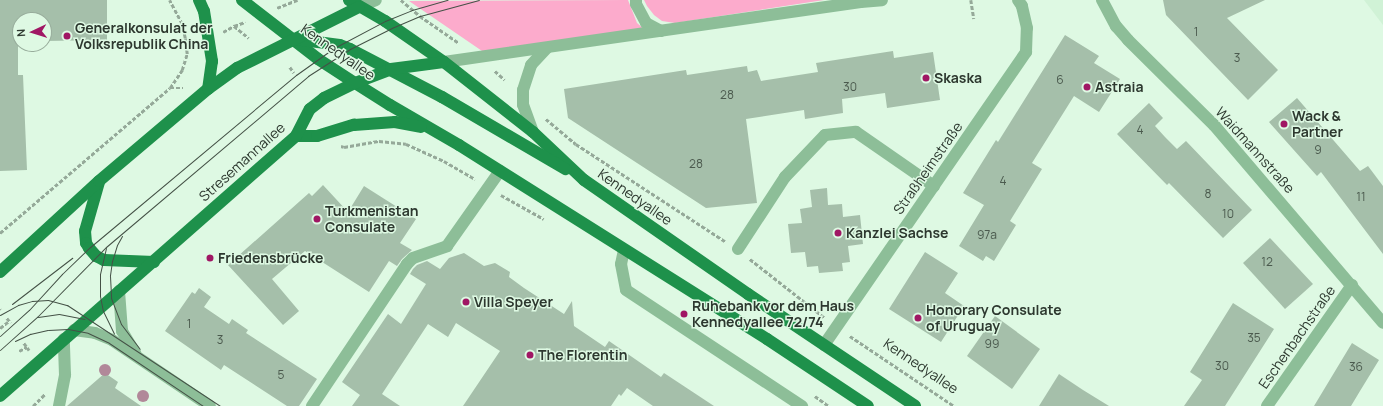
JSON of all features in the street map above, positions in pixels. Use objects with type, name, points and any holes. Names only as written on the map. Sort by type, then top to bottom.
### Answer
[{"type":"main road","points":[[199,0],[204,11],[212,61],[208,89]]},
{"type":"main road","name":"Kennedyallee","points":[[242,0],[292,39],[355,83],[500,171],[767,339],[868,406]]},
{"type":"main road","name":"Kennedyallee","points":[[348,0],[385,21],[444,62],[533,132],[584,180],[915,406]]},
{"type":"main road","points":[[0,272],[99,181],[208,89],[237,68],[292,39],[359,7]]},
{"type":"main road","points":[[292,39],[340,45],[391,69],[584,180]]},
{"type":"main road","name":"Stresemannallee","points":[[0,396],[296,136],[310,109],[324,98],[355,83],[391,69],[444,62]]},
{"type":"main road","points":[[296,136],[317,136],[354,126],[395,122],[429,129]]},
{"type":"main road","points":[[99,181],[86,230],[86,243],[89,248],[96,256],[104,260],[154,262]]},
{"type":"street","points":[[359,7],[376,0]]},
{"type":"street","points":[[636,0],[636,4],[646,23],[661,31]]},
{"type":"street","name":"Stresemannallee","points":[[444,62],[480,58],[863,1],[882,0]]},
{"type":"street","name":"Straßheimstraße","points":[[824,345],[1026,52],[1027,28],[1022,6],[1018,0]]},
{"type":"street","name":"Waidmannstraße","points":[[1102,0],[1116,26],[1128,40],[1214,125],[1383,323]]},
{"type":"street","points":[[533,132],[523,105],[523,90],[531,65],[547,48]]},
{"type":"street","points":[[738,249],[785,177],[825,135],[856,132],[934,186]]},
{"type":"street","points":[[312,406],[407,264],[413,258],[447,246],[500,171]]},
{"type":"street","points":[[624,250],[621,264],[626,290],[787,402],[802,406]]},
{"type":"street","name":"Eschenbachstraße","points":[[1267,406],[1352,285]]},
{"type":"street","points":[[119,292],[122,331],[128,343],[140,358]]},
{"type":"street","points":[[74,330],[89,331],[102,336],[140,358],[210,406]]},
{"type":"street","points":[[59,406],[65,375],[64,339]]},
{"type":"path","points":[[0,233],[170,88],[182,70],[187,54],[182,24],[168,0]]},
{"type":"path","points":[[278,8],[297,0]]},
{"type":"path","points":[[401,0],[420,16],[480,58],[505,80]]},
{"type":"path","points":[[971,0],[974,19]]},
{"type":"path","points":[[217,35],[244,22]]},
{"type":"path","points":[[234,26],[249,38]]},
{"type":"path","points":[[290,67],[294,72]]},
{"type":"path","name":"Kennedyallee","points":[[545,117],[576,144],[738,249],[836,327],[954,406]]},
{"type":"path","points":[[344,148],[379,141]]},
{"type":"path","points":[[0,328],[9,321]]},
{"type":"path","points":[[24,344],[31,352]]},
{"type":"path","points":[[19,351],[27,347]]},
{"type":"shaded area","points":[[628,0],[637,23],[644,29],[485,53],[409,1]]},
{"type":"shaded area","points":[[644,0],[824,0],[675,23],[662,21],[654,15]]},
{"type":"shaded area","points":[[1364,0],[1383,0],[1383,25]]},
{"type":"building","points":[[0,0],[107,0],[107,40],[52,41],[52,12],[12,12],[12,52],[18,52],[18,75],[23,75],[27,170],[0,171]]},
{"type":"building","points":[[1163,0],[1265,0],[1227,18],[1278,70],[1248,100],[1166,15]]},
{"type":"building","points":[[1065,35],[1099,56],[1094,63],[1120,79],[1099,112],[1074,96],[1032,163],[1042,169],[1010,221],[1016,225],[994,261],[986,256],[983,261],[959,246],[984,205],[963,193],[996,140],[998,142]]},
{"type":"building","points":[[893,51],[894,58],[933,52],[940,100],[887,108],[885,93],[842,99],[843,113],[805,119],[804,110],[746,119],[757,203],[706,208],[568,118],[564,89],[686,70],[687,75],[747,66],[748,72],[757,70],[761,81],[818,72],[816,63]]},
{"type":"building","points":[[1297,98],[1360,171],[1368,166],[1383,186],[1383,254],[1321,172],[1317,176],[1269,122]]},
{"type":"building","points":[[1149,103],[1163,118],[1155,126],[1165,137],[1177,149],[1186,141],[1252,210],[1223,238],[1169,183],[1167,185],[1117,134]]},
{"type":"building","points":[[323,185],[348,212],[364,186],[416,219],[400,243],[412,250],[397,266],[389,261],[369,292],[305,251],[272,279],[299,311],[283,325],[228,265],[309,193],[312,196]]},
{"type":"building","points":[[827,188],[828,205],[842,204],[843,217],[860,215],[863,244],[848,246],[850,262],[842,263],[843,271],[819,273],[818,266],[807,267],[805,252],[791,253],[788,224],[802,223],[800,209],[812,207],[810,190]]},
{"type":"building","points":[[1270,238],[1313,284],[1285,309],[1243,263]]},
{"type":"building","points":[[925,252],[958,273],[945,293],[964,306],[941,342],[889,309]]},
{"type":"building","points":[[464,253],[484,266],[495,263],[510,272],[509,277],[564,314],[572,301],[574,326],[605,347],[609,341],[661,377],[664,373],[714,406],[653,406],[627,388],[621,396],[619,394],[611,406],[463,406],[500,351],[456,323],[448,337],[428,324],[382,394],[400,406],[352,406],[360,395],[342,382],[388,314],[401,324],[426,284],[410,274],[413,269],[417,265],[427,261],[440,269],[449,258]]},
{"type":"building","points":[[199,288],[211,297],[204,307],[229,324],[232,319],[248,330],[246,333],[317,379],[299,406],[287,406],[224,365],[221,370],[165,331],[192,292],[195,294]]},
{"type":"building","points":[[1233,303],[1274,329],[1225,406],[1184,406],[1202,380],[1190,372]]},
{"type":"building","points":[[995,316],[1040,349],[1012,389],[967,356]]},
{"type":"building","points":[[1352,343],[1379,360],[1351,406],[1314,406]]},
{"type":"building","points":[[105,373],[118,382],[115,388],[141,406],[67,406]]},
{"type":"building","points":[[1059,374],[1083,390],[1109,406],[1039,406]]},
{"type":"tram line","points":[[0,336],[29,310],[62,274],[89,248],[296,75],[334,48],[385,21],[412,10],[448,0]]},
{"type":"tram line","points":[[0,350],[37,317],[106,247],[308,76],[350,49],[394,27],[420,16],[479,0]]},
{"type":"tram line","points":[[122,236],[117,245],[112,261],[110,276],[111,298],[121,324],[140,349]]},
{"type":"tram line","points":[[106,248],[100,274],[100,296],[103,311],[114,334]]},
{"type":"tram line","points":[[12,304],[72,258]]},
{"type":"tram line","points":[[0,315],[18,305],[32,301],[48,300],[67,305],[220,406]]},
{"type":"tram line","points":[[38,317],[59,314],[85,319]]},
{"type":"tram line","points":[[15,341],[30,334],[48,330],[68,329],[88,333],[109,343],[203,406]]},
{"type":"place","name":"Generalkonsulat der Volksrepublik China","points":[[67,36]]},
{"type":"place","name":"Skaska","points":[[926,78]]},
{"type":"place","name":"Astraia","points":[[1087,87]]},
{"type":"place","name":"Wack & Partner","points":[[1284,124]]},
{"type":"place","name":"Turkmenistan Consulate","points":[[317,219]]},
{"type":"place","name":"Kanzlei Sachse","points":[[838,233]]},
{"type":"place","name":"Friedensbrücke","points":[[210,258]]},
{"type":"place","name":"Villa Speyer","points":[[466,302]]},
{"type":"place","name":"Ruhebank vor dem Haus Kennedyallee 72/74","points":[[684,314]]},
{"type":"place","name":"Honorary Consulate of Uruguay","points":[[918,318]]},
{"type":"place","name":"The Florentin","points":[[530,355]]}]
